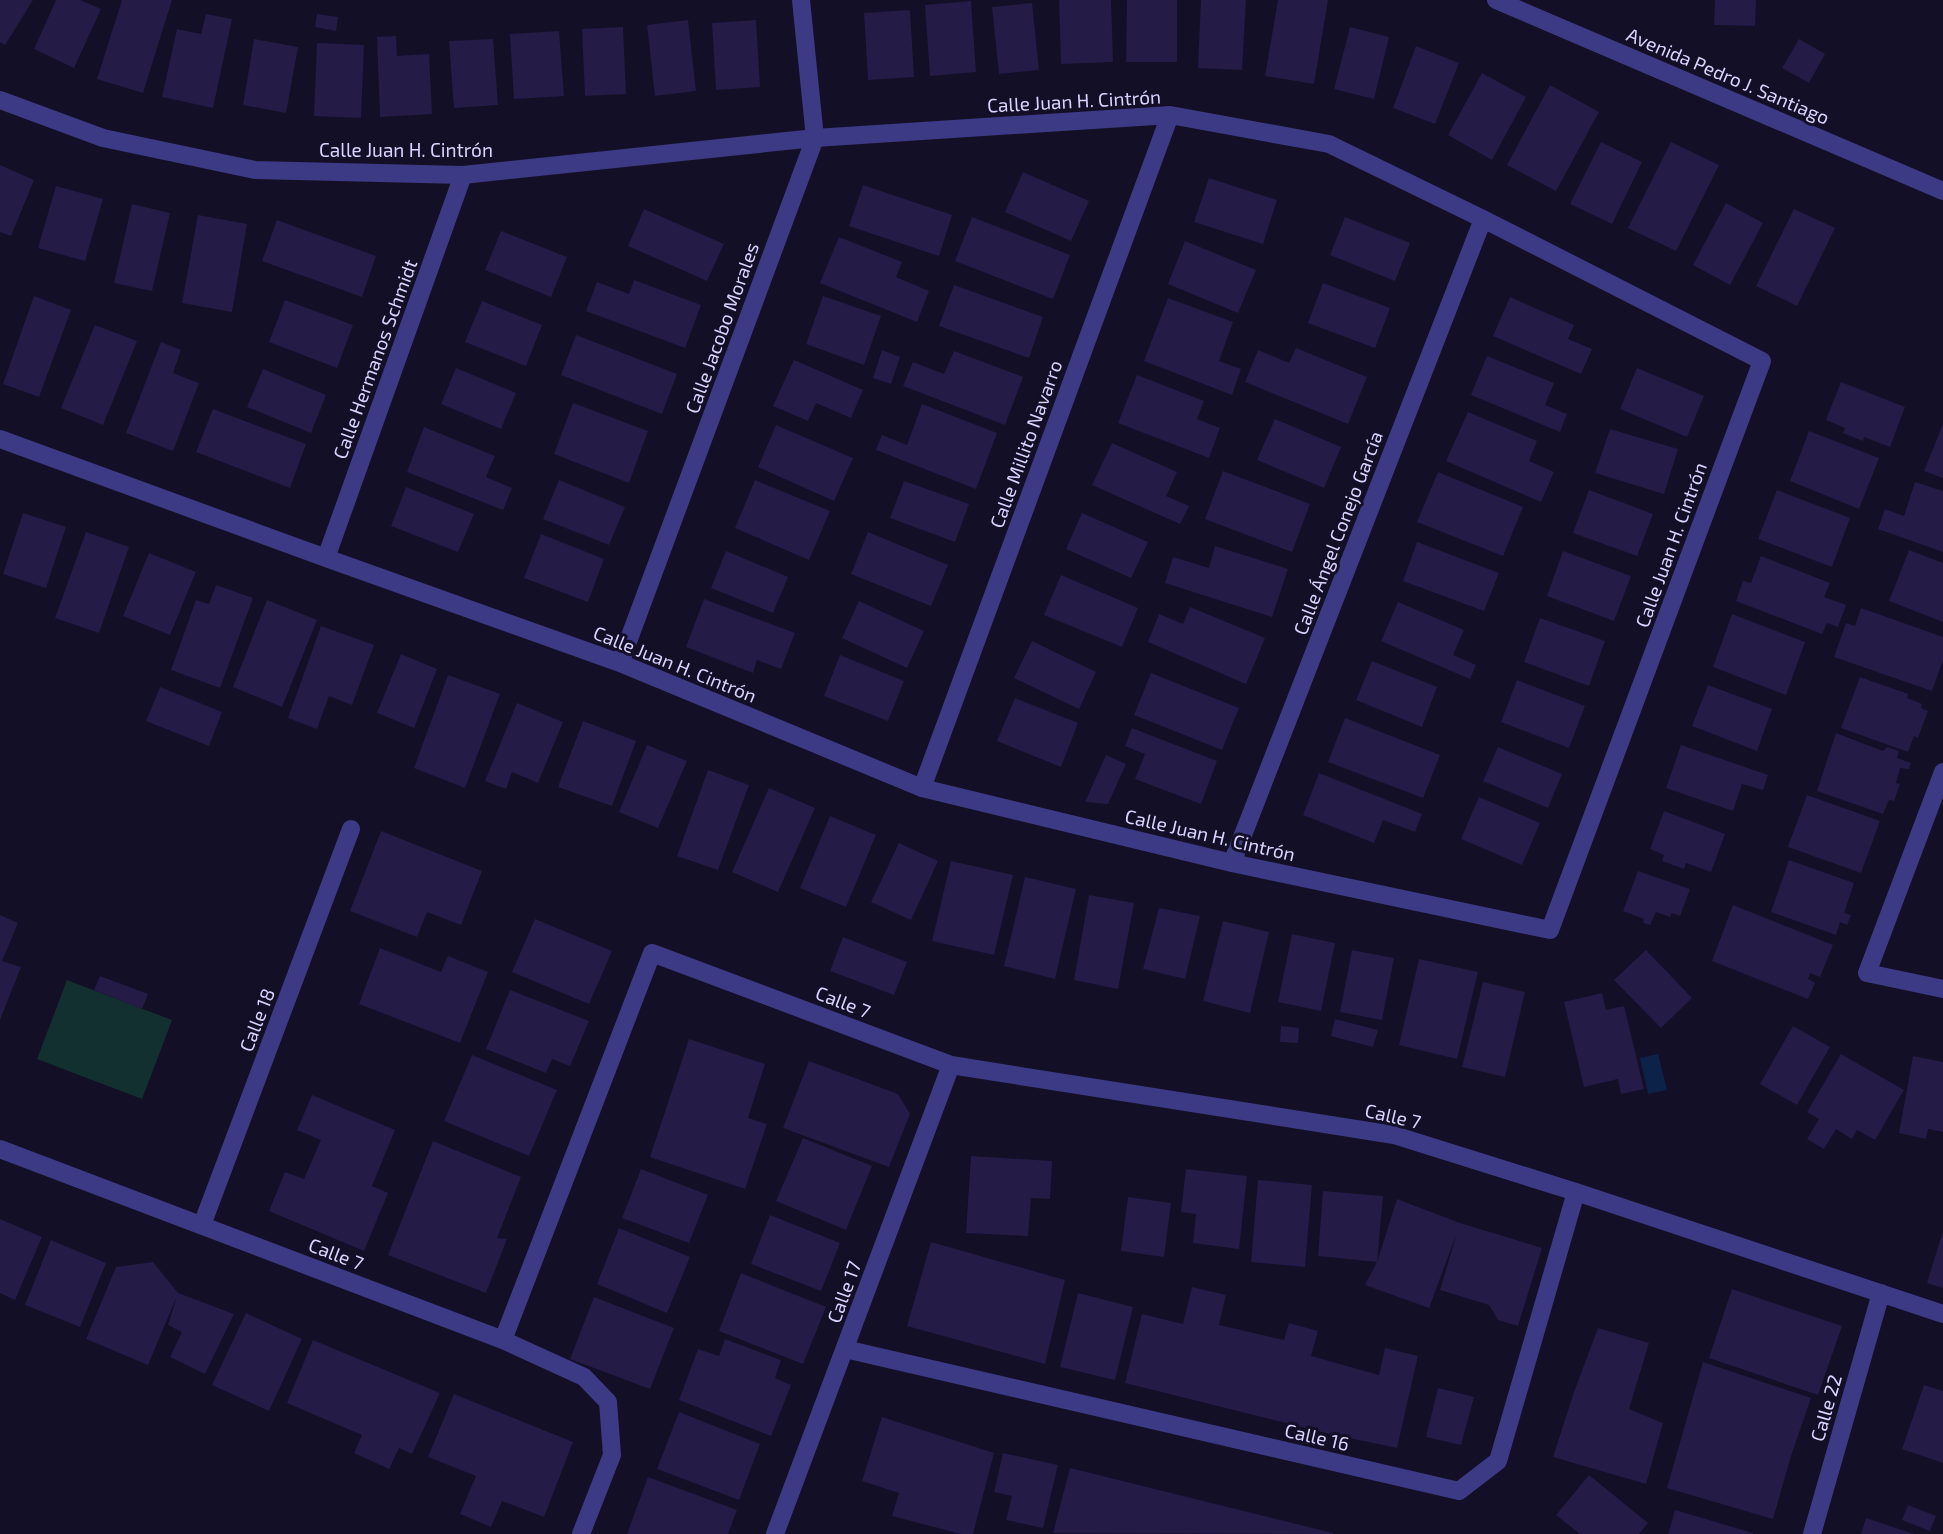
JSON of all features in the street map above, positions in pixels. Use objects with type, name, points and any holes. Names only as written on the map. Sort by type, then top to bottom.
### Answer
[{"type":"street","name":"Calle Jacobo Morales","points":[[620,663],[815,138],[801,0]]},
{"type":"street","name":"Avenida Pedro J. Santiago","points":[[1496,0],[1943,191]]},
{"type":"street","name":"Calle Juan H. Cintrón","points":[[0,100],[103,138],[255,170],[463,175],[815,138],[1170,115],[1329,144],[1762,361],[1550,930],[1232,863],[922,788],[620,663],[0,439]]},
{"type":"street","name":"Calle Millito Navarro","points":[[922,788],[1170,115]]},
{"type":"street","name":"Calle Hermanos Schmidt","points":[[326,558],[463,175]]},
{"type":"street","name":"Calle Ángel Conejo García","points":[[1232,863],[1483,219]]},
{"type":"street","points":[[1943,772],[1867,973],[1943,989]]},
{"type":"street","name":"Calle 18","points":[[202,1225],[351,829]]},
{"type":"street","name":"Calle 7","points":[[0,1149],[503,1340],[652,953],[951,1065],[1394,1135],[1576,1192],[1943,1314]]},
{"type":"street","name":"Calle 17","points":[[775,1534],[951,1065]]},
{"type":"street","name":"Calle 16","points":[[845,1349],[1459,1491],[1498,1461],[1576,1192]]},
{"type":"street","name":"Calle 22","points":[[1812,1534],[1881,1293]]},
{"type":"street","points":[[503,1340],[584,1377],[608,1402],[612,1455],[581,1534]]},
{"type":"green space","points":[[67,980],[172,1020],[142,1099],[37,1059]]},
{"type":"water","points":[[1658,1054],[1667,1090],[1648,1094],[1640,1058]]},
{"type":"building","points":[[0,0],[33,0],[5,45],[0,42]]},
{"type":"building","points":[[56,0],[80,0],[101,9],[74,68],[34,49]]},
{"type":"building","points":[[122,0],[172,0],[143,93],[97,79]]},
{"type":"building","points":[[1059,0],[1111,0],[1113,62],[1061,64]]},
{"type":"building","points":[[1127,0],[1177,0],[1177,62],[1126,62]]},
{"type":"building","points":[[1201,0],[1246,0],[1242,70],[1198,68]]},
{"type":"building","points":[[1278,0],[1328,0],[1314,84],[1265,76]]},
{"type":"building","points":[[1715,0],[1756,0],[1755,26],[1714,25]]},
{"type":"building","points":[[971,1],[976,72],[930,76],[925,5]]},
{"type":"building","points":[[1032,3],[1039,70],[999,74],[992,7]]},
{"type":"building","points":[[910,10],[914,77],[868,80],[864,13]]},
{"type":"building","points":[[206,14],[232,19],[213,108],[162,97],[177,29],[201,34]]},
{"type":"building","points":[[317,14],[338,17],[336,31],[315,27]]},
{"type":"building","points":[[688,20],[696,91],[655,96],[647,25]]},
{"type":"building","points":[[756,20],[760,87],[716,90],[712,23]]},
{"type":"building","points":[[623,27],[626,94],[585,96],[582,29]]},
{"type":"building","points":[[1350,27],[1389,37],[1374,99],[1334,89]]},
{"type":"building","points":[[559,31],[564,96],[514,99],[510,34]]},
{"type":"building","points":[[396,36],[397,56],[429,54],[432,114],[380,117],[377,37]]},
{"type":"building","points":[[254,39],[298,47],[286,113],[243,105]]},
{"type":"building","points":[[493,39],[498,105],[454,108],[449,41]]},
{"type":"building","points":[[1799,39],[1825,54],[1809,83],[1782,68]]},
{"type":"building","points":[[317,43],[364,45],[361,118],[314,116]]},
{"type":"building","points":[[1416,46],[1459,63],[1435,124],[1393,108]]},
{"type":"building","points":[[1482,73],[1526,97],[1492,160],[1448,135]]},
{"type":"building","points":[[1550,85],[1599,112],[1556,191],[1507,165]]},
{"type":"building","points":[[1601,142],[1642,162],[1612,224],[1570,204]]},
{"type":"building","points":[[1671,142],[1719,165],[1676,251],[1628,228]]},
{"type":"building","points":[[0,165],[34,180],[11,236],[0,232]]},
{"type":"building","points":[[1023,172],[1089,201],[1071,241],[1005,212]]},
{"type":"building","points":[[1209,178],[1277,200],[1263,244],[1194,222]]},
{"type":"building","points":[[863,185],[952,215],[939,256],[849,226]]},
{"type":"building","points":[[56,186],[103,199],[85,261],[38,248]]},
{"type":"building","points":[[1726,203],[1763,223],[1730,285],[1693,265]]},
{"type":"building","points":[[132,204],[170,213],[152,291],[114,283]]},
{"type":"building","points":[[644,209],[724,244],[707,281],[628,246]]},
{"type":"building","points":[[1794,209],[1835,228],[1797,306],[1756,286]]},
{"type":"building","points":[[198,215],[247,224],[232,312],[182,303]]},
{"type":"building","points":[[972,217],[1070,255],[1053,299],[955,261]]},
{"type":"building","points":[[1345,217],[1410,243],[1395,281],[1330,255]]},
{"type":"building","points":[[277,220],[376,256],[362,297],[262,261]]},
{"type":"building","points":[[501,231],[567,257],[551,297],[485,270]]},
{"type":"building","points":[[839,237],[902,262],[896,277],[929,291],[917,322],[820,283]]},
{"type":"building","points":[[1185,241],[1256,270],[1238,313],[1168,284]]},
{"type":"building","points":[[634,280],[701,305],[685,348],[586,311],[597,282],[629,294]]},
{"type":"building","points":[[1323,283],[1390,308],[1375,348],[1308,323]]},
{"type":"building","points":[[954,285],[1043,317],[1029,358],[939,326]]},
{"type":"building","points":[[34,296],[71,310],[39,397],[3,384]]},
{"type":"building","points":[[823,296],[881,316],[864,365],[806,344]]},
{"type":"building","points":[[1510,297],[1574,325],[1568,339],[1592,349],[1581,374],[1493,336]]},
{"type":"building","points":[[1168,298],[1233,322],[1219,361],[1241,369],[1232,395],[1144,361]]},
{"type":"building","points":[[285,300],[353,325],[337,368],[269,342]]},
{"type":"building","points":[[482,301],[542,325],[526,366],[465,342]]},
{"type":"building","points":[[95,325],[137,341],[103,425],[61,408]]},
{"type":"building","points":[[576,335],[677,374],[662,414],[561,375]]},
{"type":"building","points":[[161,342],[181,350],[173,373],[199,383],[173,451],[126,433]]},
{"type":"building","points":[[1296,348],[1367,377],[1348,424],[1245,382],[1258,350],[1289,363]]},
{"type":"building","points":[[882,350],[900,357],[891,384],[873,378]]},
{"type":"building","points":[[954,351],[1023,377],[1005,425],[903,386],[913,362],[944,374]]},
{"type":"building","points":[[1487,356],[1554,383],[1545,405],[1567,414],[1560,432],[1471,395]]},
{"type":"building","points":[[794,360],[863,390],[851,418],[816,403],[808,421],[773,406]]},
{"type":"building","points":[[456,368],[516,393],[501,429],[441,404]]},
{"type":"building","points":[[1637,368],[1704,396],[1687,437],[1620,409]]},
{"type":"building","points":[[263,369],[326,395],[311,433],[247,407]]},
{"type":"building","points":[[1137,375],[1204,401],[1197,419],[1220,428],[1209,458],[1118,423]]},
{"type":"building","points":[[1841,382],[1905,407],[1890,447],[1864,437],[1863,441],[1843,433],[1845,428],[1826,420]]},
{"type":"building","points":[[573,403],[648,431],[629,483],[554,454]]},
{"type":"building","points":[[922,404],[997,433],[976,489],[876,450],[882,435],[907,445]]},
{"type":"building","points":[[213,409],[306,444],[290,488],[196,452]]},
{"type":"building","points":[[1468,412],[1537,441],[1529,461],[1554,472],[1541,502],[1446,461]]},
{"type":"building","points":[[1275,419],[1341,447],[1324,488],[1257,460]]},
{"type":"building","points":[[1943,424],[1943,478],[1924,471]]},
{"type":"building","points":[[776,425],[853,458],[834,501],[758,467]]},
{"type":"building","points":[[424,427],[495,456],[486,477],[512,488],[503,510],[407,472]]},
{"type":"building","points":[[1610,429],[1678,449],[1664,494],[1595,473]]},
{"type":"building","points":[[1809,431],[1879,458],[1859,509],[1790,481]]},
{"type":"building","points":[[1112,443],[1177,472],[1166,496],[1189,506],[1180,524],[1092,485]]},
{"type":"building","points":[[1223,471],[1310,504],[1292,552],[1205,519]]},
{"type":"building","points":[[1438,472],[1523,507],[1503,556],[1417,522]]},
{"type":"building","points":[[559,480],[625,507],[609,545],[543,519]]},
{"type":"building","points":[[755,480],[830,511],[809,560],[735,528]]},
{"type":"building","points":[[904,481],[969,504],[955,542],[890,518]]},
{"type":"building","points":[[1915,482],[1943,491],[1943,552],[1878,529],[1885,509],[1904,516]]},
{"type":"building","points":[[406,487],[474,514],[458,552],[391,526]]},
{"type":"building","points":[[1589,490],[1653,514],[1637,556],[1573,533]]},
{"type":"building","points":[[1777,490],[1850,518],[1832,567],[1758,539]]},
{"type":"building","points":[[23,513],[66,527],[46,588],[3,574]]},
{"type":"building","points":[[1082,513],[1148,542],[1131,578],[1066,549]]},
{"type":"building","points":[[86,532],[129,547],[99,633],[55,618]]},
{"type":"building","points":[[868,532],[948,565],[931,606],[851,574]]},
{"type":"building","points":[[541,534],[604,559],[588,602],[524,578]]},
{"type":"building","points":[[1417,542],[1499,573],[1484,611],[1403,581]]},
{"type":"building","points":[[1215,546],[1288,569],[1272,617],[1165,583],[1173,557],[1209,568]]},
{"type":"building","points":[[1909,550],[1943,563],[1943,622],[1889,601]]},
{"type":"building","points":[[726,551],[788,577],[773,613],[711,588]]},
{"type":"building","points":[[1563,551],[1631,576],[1614,621],[1547,596]]},
{"type":"building","points":[[149,553],[196,572],[170,635],[123,616]]},
{"type":"building","points":[[1761,556],[1830,583],[1824,597],[1846,605],[1838,627],[1827,623],[1822,634],[1736,601],[1743,581],[1751,583]]},
{"type":"building","points":[[1061,575],[1138,608],[1122,647],[1044,615]]},
{"type":"building","points":[[216,585],[253,598],[220,688],[171,670],[196,600],[209,604]]},
{"type":"building","points":[[704,599],[795,633],[781,669],[757,660],[753,673],[686,647]]},
{"type":"building","points":[[267,600],[317,620],[282,707],[233,687]]},
{"type":"building","points":[[859,601],[924,631],[907,668],[842,638]]},
{"type":"building","points":[[1398,602],[1464,630],[1453,655],[1476,665],[1470,679],[1381,641]]},
{"type":"building","points":[[1190,607],[1265,638],[1246,684],[1148,642],[1159,614],[1183,624]]},
{"type":"building","points":[[1861,608],[1943,637],[1943,660],[1932,691],[1834,657],[1846,623],[1855,626]]},
{"type":"building","points":[[1732,614],[1805,642],[1786,695],[1713,667]]},
{"type":"building","points":[[1540,618],[1605,641],[1589,686],[1524,662]]},
{"type":"building","points":[[321,626],[374,645],[352,705],[329,696],[317,729],[288,718]]},
{"type":"building","points":[[1032,641],[1096,672],[1079,709],[1014,678]]},
{"type":"building","points":[[401,654],[437,669],[414,728],[377,713]]},
{"type":"building","points":[[840,655],[904,681],[888,721],[824,696]]},
{"type":"building","points":[[1372,661],[1437,687],[1422,727],[1356,700]]},
{"type":"building","points":[[1151,673],[1239,708],[1222,750],[1134,715]]},
{"type":"building","points":[[448,675],[500,694],[465,788],[414,768]]},
{"type":"building","points":[[1860,677],[1908,694],[1907,698],[1922,704],[1921,708],[1928,711],[1918,738],[1914,736],[1908,752],[1841,728]]},
{"type":"building","points":[[1517,680],[1585,706],[1569,748],[1501,722]]},
{"type":"building","points":[[1708,685],[1772,709],[1757,751],[1692,726]]},
{"type":"building","points":[[160,687],[222,712],[209,746],[146,721]]},
{"type":"building","points":[[1015,698],[1078,723],[1061,767],[997,741]]},
{"type":"building","points":[[517,703],[563,722],[538,783],[512,772],[506,789],[485,781]]},
{"type":"building","points":[[1345,718],[1440,755],[1423,798],[1328,762]]},
{"type":"building","points":[[583,721],[636,741],[612,806],[558,787]]},
{"type":"building","points":[[1132,728],[1217,761],[1201,804],[1135,779],[1145,754],[1125,746]]},
{"type":"building","points":[[1836,733],[1883,751],[1887,747],[1899,751],[1897,758],[1911,763],[1909,769],[1900,768],[1896,783],[1900,784],[1894,801],[1889,800],[1883,814],[1817,791]]},
{"type":"building","points":[[647,745],[687,761],[658,828],[619,812]]},
{"type":"building","points":[[1681,745],[1768,775],[1763,790],[1742,784],[1733,811],[1666,788]]},
{"type":"building","points":[[1498,747],[1562,774],[1548,808],[1483,781]]},
{"type":"building","points":[[1106,755],[1126,764],[1108,804],[1085,802]]},
{"type":"building","points":[[708,770],[749,785],[718,870],[677,856]]},
{"type":"building","points":[[1319,773],[1422,814],[1415,832],[1383,820],[1374,843],[1303,815]]},
{"type":"building","points":[[769,788],[815,808],[778,892],[732,872]]},
{"type":"building","points":[[1807,795],[1880,821],[1861,873],[1788,847]]},
{"type":"building","points":[[1479,797],[1540,823],[1522,865],[1461,839]]},
{"type":"building","points":[[1664,811],[1725,834],[1711,872],[1686,863],[1684,869],[1662,861],[1664,855],[1650,849]]},
{"type":"building","points":[[830,816],[876,835],[846,907],[800,888]]},
{"type":"building","points":[[381,831],[482,871],[461,925],[427,912],[417,937],[350,911]]},
{"type":"building","points":[[899,843],[938,861],[911,920],[871,902]]},
{"type":"building","points":[[1789,860],[1854,883],[1844,913],[1851,915],[1847,925],[1840,922],[1836,935],[1771,912]]},
{"type":"building","points":[[951,861],[1013,875],[994,955],[932,941]]},
{"type":"building","points":[[1638,871],[1690,889],[1680,916],[1672,913],[1670,917],[1656,912],[1650,925],[1643,923],[1644,919],[1623,911]]},
{"type":"building","points":[[1025,877],[1076,889],[1055,979],[1004,966]]},
{"type":"building","points":[[1089,895],[1134,903],[1118,989],[1074,980]]},
{"type":"building","points":[[1733,905],[1833,945],[1820,977],[1810,973],[1808,979],[1815,983],[1808,999],[1712,961]]},
{"type":"building","points":[[1159,908],[1200,916],[1185,979],[1143,969]]},
{"type":"building","points":[[0,915],[18,923],[2,961],[21,967],[0,1020]]},
{"type":"building","points":[[535,919],[612,951],[589,1004],[512,972]]},
{"type":"building","points":[[1223,921],[1269,932],[1250,1013],[1203,1001]]},
{"type":"building","points":[[1292,934],[1335,943],[1321,1011],[1278,1002]]},
{"type":"building","points":[[843,937],[907,962],[894,995],[830,971]]},
{"type":"building","points":[[380,948],[441,972],[448,956],[488,972],[460,1043],[359,1004]]},
{"type":"building","points":[[1352,950],[1394,958],[1382,1020],[1340,1012]]},
{"type":"building","points":[[1646,950],[1692,998],[1661,1028],[1614,980]]},
{"type":"building","points":[[1419,959],[1478,972],[1457,1059],[1399,1045]]},
{"type":"building","points":[[100,976],[148,994],[142,1009],[94,990]]},
{"type":"building","points":[[1483,982],[1525,992],[1505,1077],[1462,1067]]},
{"type":"building","points":[[510,990],[589,1021],[570,1066],[552,1059],[546,1073],[486,1049]]},
{"type":"building","points":[[1602,993],[1606,1010],[1624,1006],[1644,1089],[1621,1094],[1618,1079],[1584,1087],[1564,1002]]},
{"type":"building","points":[[1335,1019],[1378,1030],[1373,1047],[1331,1036]]},
{"type":"building","points":[[1281,1026],[1299,1028],[1298,1043],[1280,1042]]},
{"type":"building","points":[[1793,1026],[1830,1047],[1797,1105],[1760,1084]]},
{"type":"building","points":[[689,1039],[765,1064],[748,1118],[767,1124],[745,1189],[650,1157]]},
{"type":"building","points":[[1841,1054],[1904,1090],[1875,1140],[1857,1130],[1852,1139],[1836,1129],[1824,1149],[1807,1139],[1819,1119],[1807,1112]]},
{"type":"building","points":[[472,1055],[557,1090],[529,1156],[444,1121]]},
{"type":"building","points":[[1913,1056],[1943,1062],[1943,1132],[1928,1129],[1926,1139],[1899,1133]]},
{"type":"building","points":[[809,1061],[898,1094],[910,1114],[889,1167],[783,1128]]},
{"type":"building","points":[[312,1095],[395,1130],[372,1186],[388,1193],[364,1251],[269,1211],[285,1172],[304,1179],[321,1140],[297,1130]]},
{"type":"building","points":[[803,1138],[872,1166],[846,1230],[776,1201]]},
{"type":"building","points":[[433,1141],[521,1177],[497,1238],[507,1239],[486,1293],[388,1255]]},
{"type":"building","points":[[971,1156],[1052,1161],[1050,1199],[1031,1198],[1028,1236],[966,1233]]},
{"type":"building","points":[[641,1169],[708,1195],[689,1243],[622,1218]]},
{"type":"building","points":[[1186,1169],[1247,1176],[1239,1249],[1193,1243],[1196,1214],[1181,1212]]},
{"type":"building","points":[[1258,1180],[1312,1185],[1305,1267],[1251,1262]]},
{"type":"building","points":[[1323,1191],[1383,1196],[1377,1262],[1318,1256]]},
{"type":"building","points":[[1128,1197],[1171,1203],[1164,1257],[1121,1251]]},
{"type":"building","points":[[1397,1199],[1460,1223],[1542,1248],[1518,1326],[1498,1320],[1489,1305],[1440,1290],[1457,1233],[1429,1308],[1365,1285],[1377,1262]]},
{"type":"building","points":[[770,1215],[840,1243],[821,1291],[751,1264]]},
{"type":"building","points":[[0,1219],[42,1237],[15,1300],[0,1293]]},
{"type":"building","points":[[619,1228],[690,1257],[667,1313],[597,1284]]},
{"type":"building","points":[[1943,1234],[1943,1288],[1927,1283]]},
{"type":"building","points":[[51,1240],[106,1263],[80,1327],[25,1305]]},
{"type":"building","points":[[931,1242],[1065,1280],[1045,1364],[907,1326]]},
{"type":"building","points":[[153,1262],[178,1293],[234,1314],[205,1374],[170,1357],[182,1332],[168,1325],[177,1296],[148,1365],[86,1339],[116,1267]]},
{"type":"building","points":[[741,1273],[826,1307],[803,1364],[719,1331]]},
{"type":"building","points":[[1192,1287],[1226,1295],[1219,1325],[1284,1340],[1289,1323],[1318,1331],[1311,1356],[1379,1375],[1385,1348],[1418,1356],[1397,1448],[1125,1383],[1142,1314],[1183,1324]]},
{"type":"building","points":[[1732,1289],[1842,1326],[1818,1395],[1709,1358]]},
{"type":"building","points":[[1078,1293],[1133,1307],[1115,1380],[1060,1367]]},
{"type":"building","points":[[594,1297],[674,1328],[650,1389],[570,1359]]},
{"type":"building","points":[[246,1313],[302,1339],[269,1411],[212,1385]]},
{"type":"building","points":[[1598,1328],[1649,1343],[1629,1409],[1663,1423],[1646,1484],[1553,1457]]},
{"type":"building","points":[[725,1339],[781,1360],[775,1378],[791,1385],[771,1436],[679,1400],[698,1349],[719,1356]]},
{"type":"building","points":[[313,1340],[440,1393],[412,1454],[399,1448],[389,1469],[354,1453],[362,1435],[287,1403]]},
{"type":"building","points":[[1703,1362],[1811,1398],[1773,1519],[1667,1488]]},
{"type":"building","points":[[1924,1385],[1943,1391],[1943,1463],[1902,1449]]},
{"type":"building","points":[[1438,1388],[1474,1397],[1461,1445],[1426,1437]]},
{"type":"building","points":[[454,1394],[573,1442],[544,1517],[502,1501],[491,1527],[460,1514],[476,1476],[428,1457]]},
{"type":"building","points":[[679,1412],[760,1444],[739,1500],[657,1469]]},
{"type":"building","points":[[882,1417],[994,1453],[973,1534],[961,1534],[892,1516],[899,1493],[862,1481]]},
{"type":"building","points":[[1003,1453],[1058,1465],[1043,1528],[1006,1520],[1012,1496],[994,1492]]},
{"type":"building","points":[[1070,1468],[1333,1533],[1333,1534],[1053,1533]]},
{"type":"building","points":[[1589,1475],[1648,1523],[1639,1534],[1580,1534],[1556,1515]]},
{"type":"building","points":[[648,1477],[737,1510],[728,1534],[627,1534]]},
{"type":"building","points":[[1908,1505],[1936,1516],[1930,1531],[1902,1520]]},
{"type":"building","points":[[1675,1510],[1753,1533],[1753,1534],[1668,1534]]},
{"type":"building","points":[[1866,1518],[1914,1534],[1861,1534]]}]
